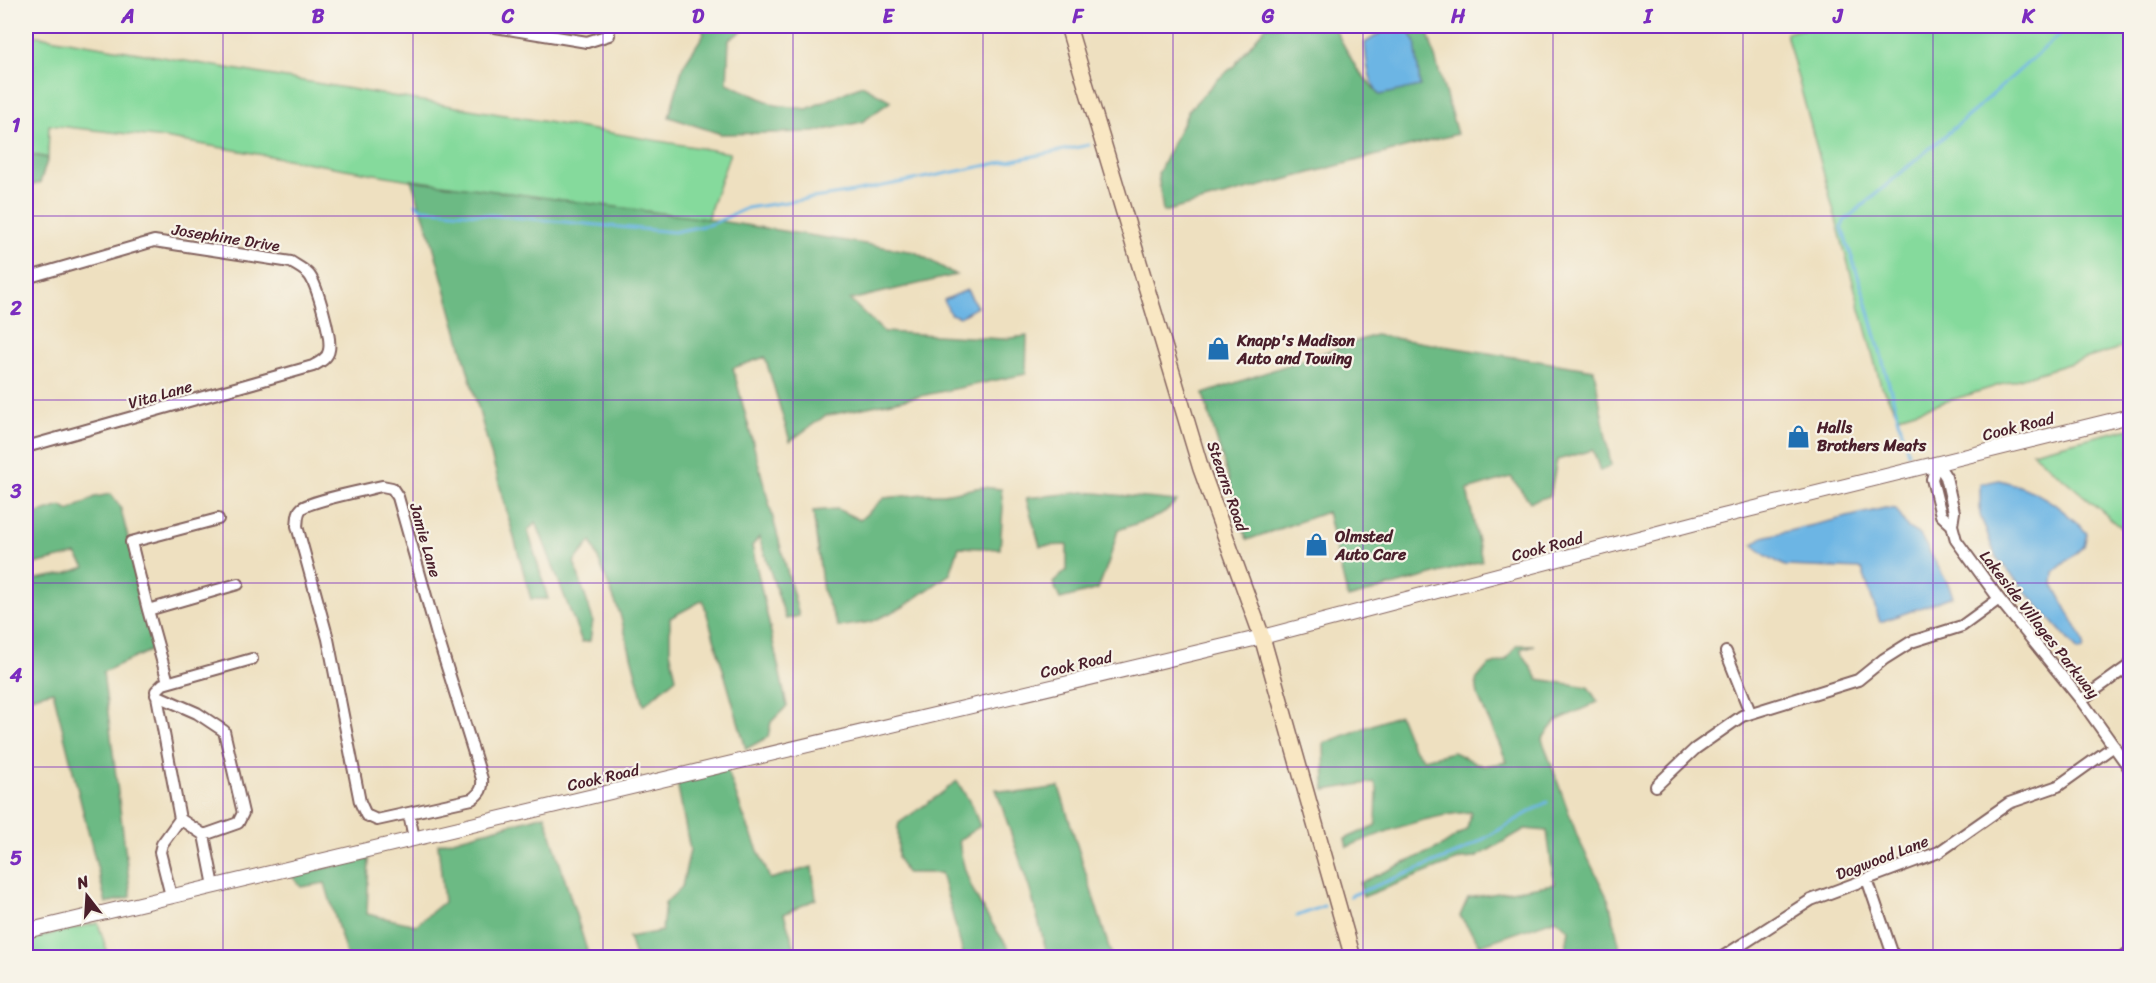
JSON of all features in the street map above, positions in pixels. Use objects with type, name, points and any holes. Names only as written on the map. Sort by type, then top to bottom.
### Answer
[{"type":"main road","name":"Stearns Road","points":[[1068,26],[1201,469],[1262,637],[1353,957]]},
{"type":"street","points":[[489,26],[587,42],[608,30]]},
{"type":"street","name":"Josephine Drive","points":[[26,278],[154,241],[291,262],[309,273],[318,290],[329,339],[329,350],[323,361],[302,369]]},
{"type":"street","name":"Vita Lane","points":[[26,447],[302,369]]},
{"type":"street","name":"Cook Road","points":[[26,931],[1262,637],[1704,521],[2130,416]]},
{"type":"street","name":"Lakeside Villages Parkway","points":[[1937,463],[1946,477],[1954,512],[1952,525],[1956,540],[1999,599],[2081,700],[2130,768]]},
{"type":"street","name":"Jamie Lane","points":[[382,486],[392,488],[398,498],[483,787],[480,793],[472,799],[409,814],[377,820],[366,815],[362,810],[328,639],[297,526],[298,514],[303,508],[382,486]]},
{"type":"street","points":[[168,682],[131,542],[218,519]]},
{"type":"street","points":[[148,610],[238,584]]},
{"type":"street","points":[[1656,786],[1695,749],[1750,712],[1858,680],[1884,658],[1911,642],[1962,626],[1999,599]]},
{"type":"street","points":[[1725,652],[1750,712]]},
{"type":"street","points":[[214,886],[204,835],[180,819],[156,695],[159,687],[168,682],[252,659]]},
{"type":"street","points":[[2081,700],[2130,665]]},
{"type":"street","points":[[156,695],[216,723],[224,731],[243,813],[238,823],[204,835]]},
{"type":"street","name":"Dogwood Lane","points":[[1721,957],[1812,900],[1940,852],[2009,803],[2058,786],[2114,746]]},
{"type":"street","points":[[409,814],[414,838]]},
{"type":"street","points":[[171,896],[160,852],[162,844],[180,819]]},
{"type":"street","points":[[1867,879],[1893,957]]},
{"type":"street","points":[[2123,957],[2130,952]]},
{"type":"green space","points":[[701,26],[749,26],[729,40],[727,83],[775,105],[807,109],[862,85],[891,101],[862,122],[814,132],[721,134],[669,117],[683,66],[704,34]]},
{"type":"green space","points":[[1266,26],[1333,26],[1357,69],[1380,95],[1415,41],[1405,26],[1426,26],[1457,134],[1163,212],[1158,174],[1189,110],[1216,81],[1234,66]]},
{"type":"green space","points":[[1815,26],[2130,26],[2130,345],[1899,416],[1881,386],[1786,33]]},
{"type":"green space","points":[[26,34],[730,153],[707,219],[498,195],[164,138],[49,125],[48,158],[26,153]]},
{"type":"green space","points":[[26,154],[48,158],[40,183],[26,187]]},
{"type":"green space","points":[[411,180],[707,219],[915,252],[956,275],[850,300],[884,332],[1003,339],[1027,336],[1026,374],[825,416],[790,441],[765,357],[733,368],[799,616],[786,619],[759,537],[752,546],[787,706],[771,722],[768,737],[746,749],[703,600],[670,618],[670,651],[676,678],[644,705],[620,614],[591,541],[574,562],[593,620],[590,641],[582,642],[536,522],[528,531],[548,599],[531,599],[430,234]]},
{"type":"green space","points":[[1375,335],[1594,370],[1611,466],[1600,471],[1593,450],[1557,460],[1550,496],[1530,502],[1511,477],[1467,490],[1482,561],[1348,598],[1327,512],[1247,540],[1203,394]]},
{"type":"green space","points":[[2130,428],[2130,535],[2032,452]]},
{"type":"green space","points":[[982,487],[1001,489],[1003,507],[1000,549],[959,547],[950,574],[903,607],[871,622],[838,627],[823,591],[813,511],[837,509],[860,520],[884,498],[944,494]]},
{"type":"green space","points":[[1085,492],[1177,501],[1161,515],[1118,530],[1098,589],[1060,599],[1053,583],[1067,570],[1067,545],[1040,546],[1026,498]]},
{"type":"green space","points":[[111,494],[120,506],[156,648],[103,672],[131,897],[106,903],[53,691],[26,698],[26,581],[65,574],[85,567],[76,554],[26,566],[26,517],[61,506],[69,511],[95,497]]},
{"type":"green space","points":[[1517,645],[1535,645],[1520,649],[1538,679],[1588,687],[1598,702],[1556,721],[1542,739],[1578,838],[1609,901],[1621,952],[1620,957],[1543,957],[1565,953],[1569,930],[1556,919],[1480,945],[1460,916],[1468,898],[1554,884],[1547,831],[1525,829],[1475,858],[1461,859],[1363,897],[1360,883],[1440,847],[1467,829],[1471,812],[1423,820],[1347,847],[1345,839],[1376,825],[1377,788],[1374,782],[1325,790],[1324,743],[1399,715],[1411,745],[1423,759],[1453,752],[1483,766],[1507,762],[1478,696],[1476,680],[1488,666],[1506,660]]},
{"type":"green space","points":[[727,769],[770,879],[812,867],[816,899],[784,914],[795,949],[826,957],[635,957],[629,937],[662,931],[665,903],[682,887],[690,850],[677,782]]},
{"type":"green space","points":[[957,781],[971,804],[980,826],[959,840],[965,871],[977,899],[1013,957],[964,957],[941,873],[906,873],[898,858],[899,823]]},
{"type":"green space","points":[[1059,787],[1112,957],[1048,957],[1030,890],[996,789],[1017,793]]},
{"type":"green space","points":[[545,815],[589,957],[347,957],[325,883],[301,887],[291,875],[369,859],[367,914],[416,925],[444,902],[438,844]]},
{"type":"green space","points":[[98,923],[109,957],[26,957],[26,940]]},
{"type":"water","points":[[1380,26],[1405,26],[1415,41],[1420,86],[1380,95],[1376,89],[1368,70],[1365,43],[1379,34]]},
{"type":"water","points":[[967,290],[977,307],[960,317],[950,314],[944,300]]},
{"type":"water","points":[[1999,480],[2025,488],[2047,499],[2087,533],[2084,546],[2054,572],[2053,584],[2081,636],[2084,644],[2083,650],[2078,651],[1996,557],[1980,515],[1980,484]]},
{"type":"water","points":[[1885,508],[1896,509],[1908,528],[1920,535],[1953,596],[1880,622],[1862,569],[1785,566],[1753,545],[1763,537]]},
{"type":"waterway","points":[[1908,453],[1865,297],[1842,228],[1844,221],[1974,111],[2069,26]]},
{"type":"waterway","points":[[416,204],[422,209],[674,232],[712,224],[747,208],[853,192],[1089,145]]},
{"type":"waterway","points":[[1350,896],[1461,852],[1547,802]]},
{"type":"waterway","points":[[1297,916],[1324,906]]},
{"type":"place","name":"Knapp's Madison Auto and Towing","points":[[1219,349]]},
{"type":"place","name":"Halls Brothers Meats","points":[[1799,436]]},
{"type":"place","name":"Olmsted Auto Care","points":[[1317,545]]}]
